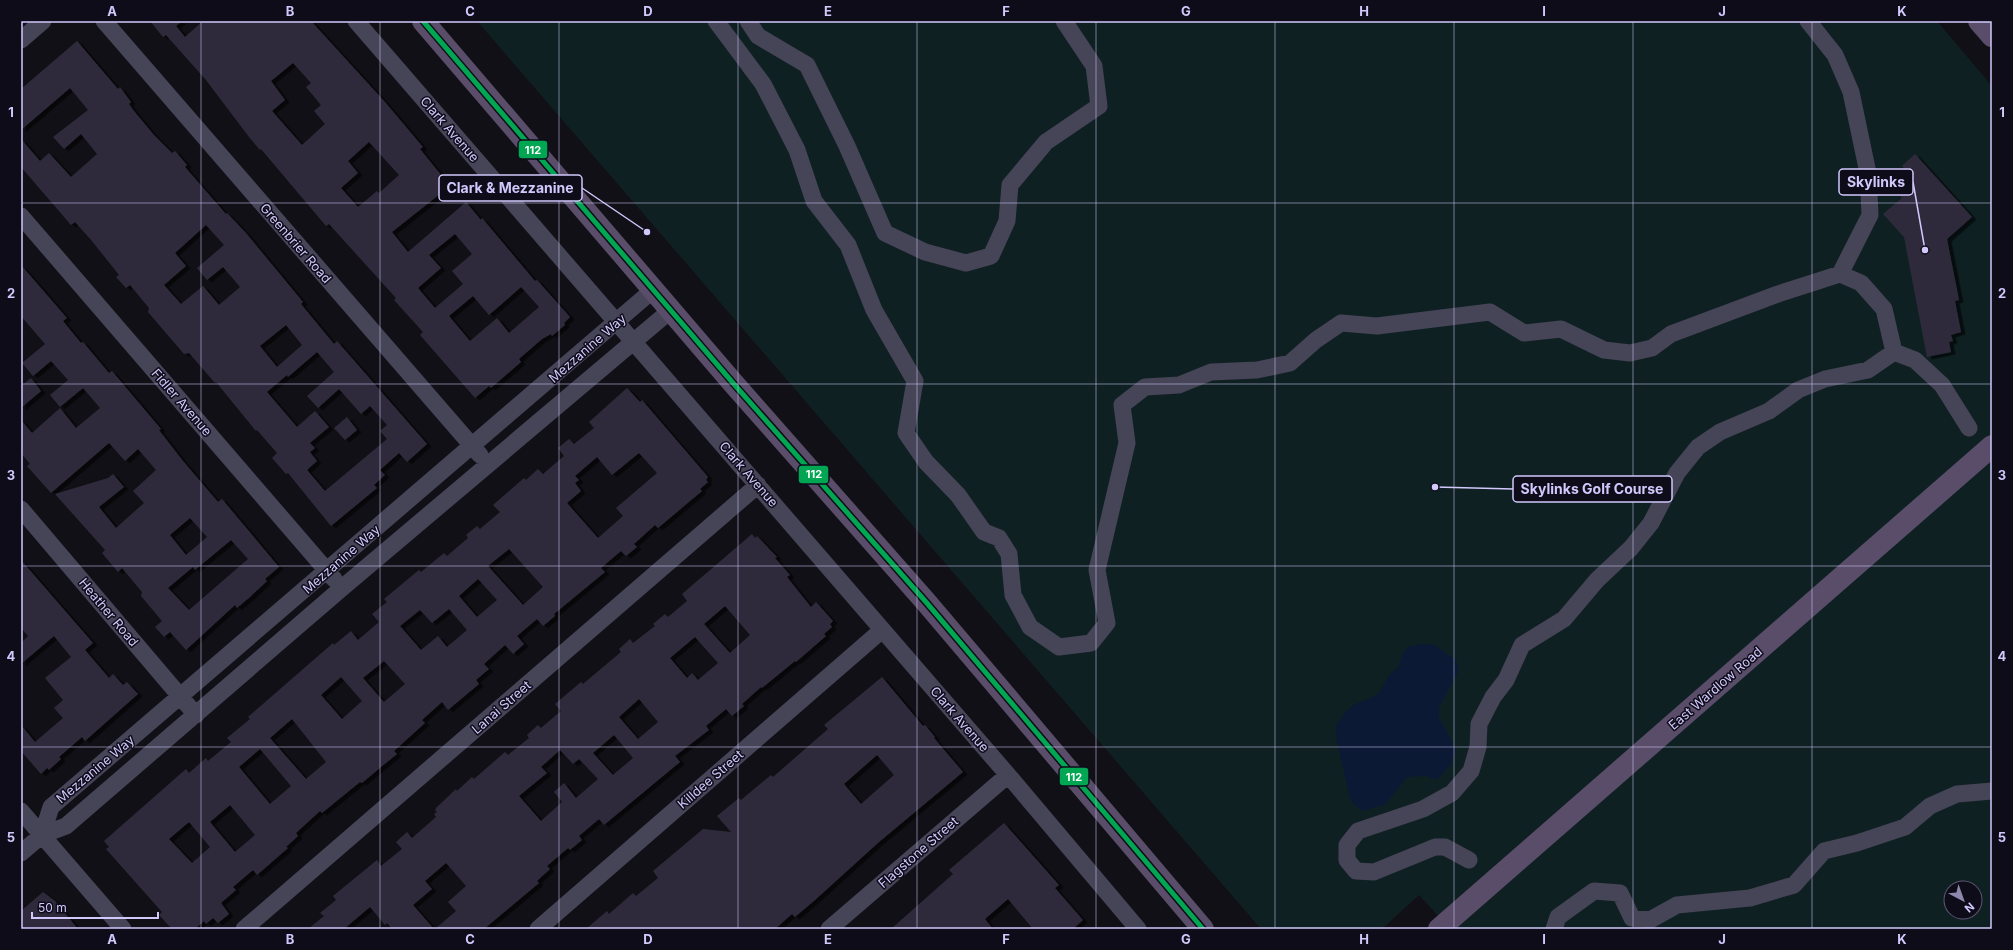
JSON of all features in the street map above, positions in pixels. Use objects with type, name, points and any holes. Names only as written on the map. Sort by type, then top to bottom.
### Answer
[{"type":"main road","points":[[423,21],[653,290],[926,602],[1203,929]]},
{"type":"main road","points":[[1979,21],[1992,36]]},
{"type":"main road","name":"East Wardlow Road","points":[[1439,929],[1992,446]]},
{"type":"street","points":[[21,40],[43,21]]},
{"type":"street","name":"Greenbrier Road","points":[[104,21],[488,465]]},
{"type":"street","name":"Clark Avenue","points":[[356,21],[1008,775],[1130,926]]},
{"type":"street","points":[[716,21],[763,84],[797,150],[814,201],[848,245],[874,310],[915,381],[906,434],[926,462],[958,495],[984,532],[999,538],[1009,554],[1013,595],[1030,627],[1059,647],[1091,643],[1107,622],[1097,570],[1127,443],[1122,405],[1145,387],[1179,385],[1211,372],[1257,370],[1290,363],[1316,340],[1341,324],[1377,326],[1490,312],[1524,333],[1561,330],[1604,350],[1630,353],[1652,348],[1678,331],[1778,294],[1840,274],[1861,283],[1884,309],[1894,352]]},
{"type":"street","points":[[748,21],[758,36],[807,65],[848,146],[885,233],[925,252],[966,263],[991,256],[1007,221],[1010,185],[1046,142],[1099,106],[1094,66],[1064,21]]},
{"type":"street","points":[[1808,21],[1835,55],[1851,92],[1868,172],[1870,215],[1840,274]]},
{"type":"street","name":"Fidler Avenue","points":[[21,216],[342,588]]},
{"type":"street","name":"Mezzanine Way","points":[[42,835],[51,807],[653,290]]},
{"type":"street","name":"Mezzanine Way","points":[[21,853],[42,835],[66,826],[342,588],[635,342],[671,310]]},
{"type":"street","points":[[1894,352],[1915,360],[1942,385],[1969,428]]},
{"type":"street","points":[[1469,860],[1445,847],[1435,847],[1374,872],[1356,871],[1346,860],[1347,845],[1358,831],[1423,809],[1452,793],[1471,771],[1478,747],[1479,724],[1493,697],[1506,680],[1522,645],[1564,619],[1597,580],[1631,548],[1651,523],[1677,473],[1698,447],[1720,432],[1769,411],[1798,390],[1825,379],[1868,370],[1894,352]]},
{"type":"street","name":"Lanai Street","points":[[244,929],[758,485]]},
{"type":"street","name":"Heather Road","points":[[21,509],[196,715]]},
{"type":"street","name":"Killdee Street","points":[[538,929],[882,630]]},
{"type":"street","name":"Flagstone Street","points":[[829,929],[1008,775]]},
{"type":"street","points":[[1554,929],[1558,917],[1594,891],[1620,893],[1632,918],[1650,920],[1677,905],[1750,898],[1794,885],[1824,850],[1857,843],[1904,827],[1930,806],[1957,794],[1992,791]]},
{"type":"street","points":[[21,811],[123,929]]},
{"type":"shaded area","points":[[477,21],[1937,21],[1992,86],[1992,929],[1450,929],[1419,895],[1382,929],[1261,929]]},
{"type":"water","points":[[1433,644],[1456,660],[1459,670],[1439,707],[1439,717],[1456,750],[1451,764],[1437,780],[1426,776],[1407,777],[1386,804],[1363,811],[1353,803],[1350,798],[1336,738],[1336,726],[1346,711],[1355,704],[1369,699],[1379,693],[1390,674],[1399,667],[1402,655],[1408,647]]},
{"type":"building","points":[[150,21],[182,21],[176,26],[185,37],[203,21],[311,21],[385,102],[423,147],[420,149],[450,186],[392,232],[408,252],[466,202],[481,220],[482,218],[535,281],[537,280],[570,317],[564,323],[565,325],[552,336],[551,334],[542,339],[519,359],[521,362],[491,388],[489,386],[475,398],[420,335],[423,332],[394,300],[396,298],[329,224],[326,226],[261,149],[260,150],[249,137],[206,80],[166,35],[163,37]],"holes":[[[293,63],[311,83],[306,87],[321,105],[314,111],[325,124],[302,145],[272,111],[285,100],[271,81]],[[369,142],[399,175],[379,193],[377,191],[358,207],[341,188],[358,173],[348,161]],[[455,234],[472,254],[452,271],[463,284],[435,308],[418,288],[441,268],[429,255]],[[521,287],[539,307],[509,333],[497,318],[470,341],[449,316],[473,296],[489,315]]]},
{"type":"building","points":[[77,41],[118,89],[120,87],[131,102],[129,104],[154,135],[172,153],[175,151],[187,165],[185,167],[226,214],[227,213],[246,233],[303,302],[301,304],[334,344],[337,341],[427,444],[407,462],[399,453],[380,470],[385,475],[374,485],[377,488],[331,526],[288,473],[286,474],[272,458],[277,453],[257,430],[256,431],[216,382],[215,383],[189,353],[184,354],[148,312],[149,308],[130,285],[126,288],[116,277],[119,275],[92,241],[75,222],[71,225],[21,167],[21,139],[40,161],[49,153],[71,177],[97,154],[81,134],[64,149],[53,137],[88,110],[70,88],[21,130],[21,89]],"holes":[[[206,225],[224,245],[197,268],[207,280],[223,267],[240,287],[219,305],[203,286],[181,304],[164,285],[186,266],[175,253]],[[286,325],[302,345],[277,367],[260,346]],[[317,352],[334,372],[307,396],[318,408],[339,389],[361,414],[370,406],[387,425],[380,431],[387,439],[325,491],[307,470],[317,461],[310,452],[315,448],[310,443],[329,427],[315,411],[297,427],[267,392],[287,375],[288,377]]]},
{"type":"building","points":[[1915,154],[1972,217],[1947,239],[1959,300],[1955,301],[1961,332],[1951,335],[1953,341],[1949,342],[1951,352],[1927,357],[1904,237],[1883,214],[1902,198],[1893,188],[1909,174],[1902,166]]},
{"type":"building","points":[[21,265],[67,318],[63,321],[81,343],[83,342],[109,373],[112,371],[161,429],[159,430],[183,461],[218,502],[222,499],[279,567],[265,579],[267,581],[250,597],[237,608],[235,605],[186,650],[170,632],[164,637],[155,627],[162,621],[141,596],[142,592],[122,568],[118,572],[102,553],[105,550],[55,494],[108,478],[113,474],[124,487],[99,507],[116,528],[144,503],[133,491],[156,470],[138,449],[125,461],[109,443],[51,493],[27,466],[30,464],[21,453],[21,420],[32,433],[60,408],[76,428],[100,408],[83,388],[60,407],[50,395],[68,380],[51,361],[33,376],[22,363],[45,344],[21,316]],"holes":[[[190,518],[207,537],[186,555],[170,535]],[[231,540],[248,559],[189,610],[168,588],[193,567],[195,570]]]},
{"type":"building","points":[[31,378],[41,391],[21,408],[21,386]]},
{"type":"building","points":[[627,388],[640,402],[642,400],[708,477],[706,480],[708,482],[700,489],[702,491],[658,528],[655,525],[634,544],[637,547],[626,556],[621,551],[601,568],[605,572],[554,614],[555,616],[543,626],[537,619],[517,636],[524,644],[513,654],[505,645],[484,664],[489,669],[476,680],[479,684],[448,710],[442,702],[422,720],[425,723],[394,751],[397,754],[322,813],[320,811],[296,833],[298,836],[286,847],[288,848],[257,875],[253,870],[233,887],[236,890],[221,903],[229,914],[218,923],[213,918],[206,924],[204,921],[195,929],[172,929],[159,915],[162,912],[106,849],[109,847],[104,841],[186,769],[189,773],[206,758],[208,761],[231,742],[227,738],[250,719],[248,717],[333,643],[334,645],[351,631],[358,640],[379,622],[372,614],[387,602],[384,599],[419,570],[421,572],[444,553],[447,556],[468,538],[466,535],[477,526],[480,529],[500,512],[493,505],[524,478],[526,480],[538,469],[543,474],[564,456],[558,448],[569,439],[574,444],[594,428],[589,422]],"holes":[[[639,453],[657,473],[616,508],[623,516],[598,538],[567,503],[581,491],[575,483],[579,480],[575,476],[597,457],[612,475]],[[509,549],[543,587],[523,605],[488,566]],[[478,579],[497,600],[477,617],[459,596]],[[449,609],[467,630],[447,647],[438,636],[421,650],[400,626],[420,610],[432,623]],[[384,661],[405,684],[384,702],[363,678]],[[341,677],[362,701],[342,719],[321,695]],[[292,719],[326,762],[306,779],[270,738]],[[260,749],[291,786],[270,804],[239,767]],[[230,805],[255,835],[235,852],[210,822]],[[189,822],[210,847],[192,863],[169,839]]]},
{"type":"building","points":[[347,417],[357,430],[345,440],[334,428]]},
{"type":"building","points":[[752,534],[755,538],[757,536],[777,557],[775,558],[790,575],[787,577],[811,607],[816,602],[833,621],[830,624],[832,627],[824,634],[826,636],[796,662],[795,661],[762,688],[761,687],[742,704],[744,706],[732,716],[726,709],[706,726],[709,730],[675,756],[680,762],[604,825],[599,819],[579,836],[582,840],[570,850],[568,848],[547,866],[550,869],[537,881],[539,883],[484,929],[435,929],[456,911],[448,902],[466,886],[446,863],[425,881],[432,889],[413,905],[434,929],[392,929],[387,923],[385,925],[370,907],[344,929],[308,929],[324,916],[320,913],[336,900],[333,896],[377,860],[381,866],[402,849],[396,842],[407,832],[412,838],[436,817],[434,814],[437,812],[435,810],[437,807],[456,789],[457,791],[472,777],[474,779],[505,752],[508,755],[529,738],[527,735],[538,725],[541,728],[561,711],[555,704],[581,682],[583,684],[621,652],[619,649],[630,639],[633,643],[655,626],[653,624],[665,614],[668,617],[687,601],[682,594]],"holes":[[[725,606],[750,635],[730,653],[704,624]],[[695,637],[718,663],[698,680],[692,673],[687,678],[670,658]],[[639,699],[658,722],[638,739],[619,717]],[[614,735],[633,758],[613,775],[593,753]],[[560,750],[573,764],[579,759],[598,779],[576,798],[564,783],[554,792],[562,802],[541,821],[519,796],[547,773],[541,767]]]},
{"type":"building","points":[[21,560],[93,643],[85,650],[109,678],[113,674],[123,685],[127,682],[138,694],[85,741],[82,737],[59,757],[61,759],[49,770],[47,768],[41,774],[21,751],[21,725],[35,742],[63,718],[54,708],[63,700],[45,678],[71,657],[54,636],[21,664],[21,643],[28,636],[21,628]]},
{"type":"building","points":[[882,677],[923,726],[925,725],[963,772],[879,842],[795,917],[792,914],[775,929],[586,929],[607,911],[609,914],[633,893],[636,896],[658,878],[653,871],[703,829],[731,832],[717,816],[739,798],[741,800],[771,775],[773,777],[828,729],[824,725]],"holes":[[[877,755],[894,775],[861,804],[844,784]]]},
{"type":"building","points":[[1004,823],[1059,885],[1055,888],[1083,920],[1073,929],[1033,929],[1008,899],[985,919],[993,929],[891,929],[953,874],[949,870]]},
{"type":"building","points":[[43,892],[55,901],[78,929],[21,929],[21,911]]},
{"type":"transit line","name":"112","points":[[423,21],[733,383],[926,602],[1203,929]]},
{"type":"place","name":"Clark & Mezzanine","points":[[647,232]]},
{"type":"place","name":"Skylinks","points":[[1925,250]]},
{"type":"place","name":"Skylinks Golf Course","points":[[1435,487]]}]
